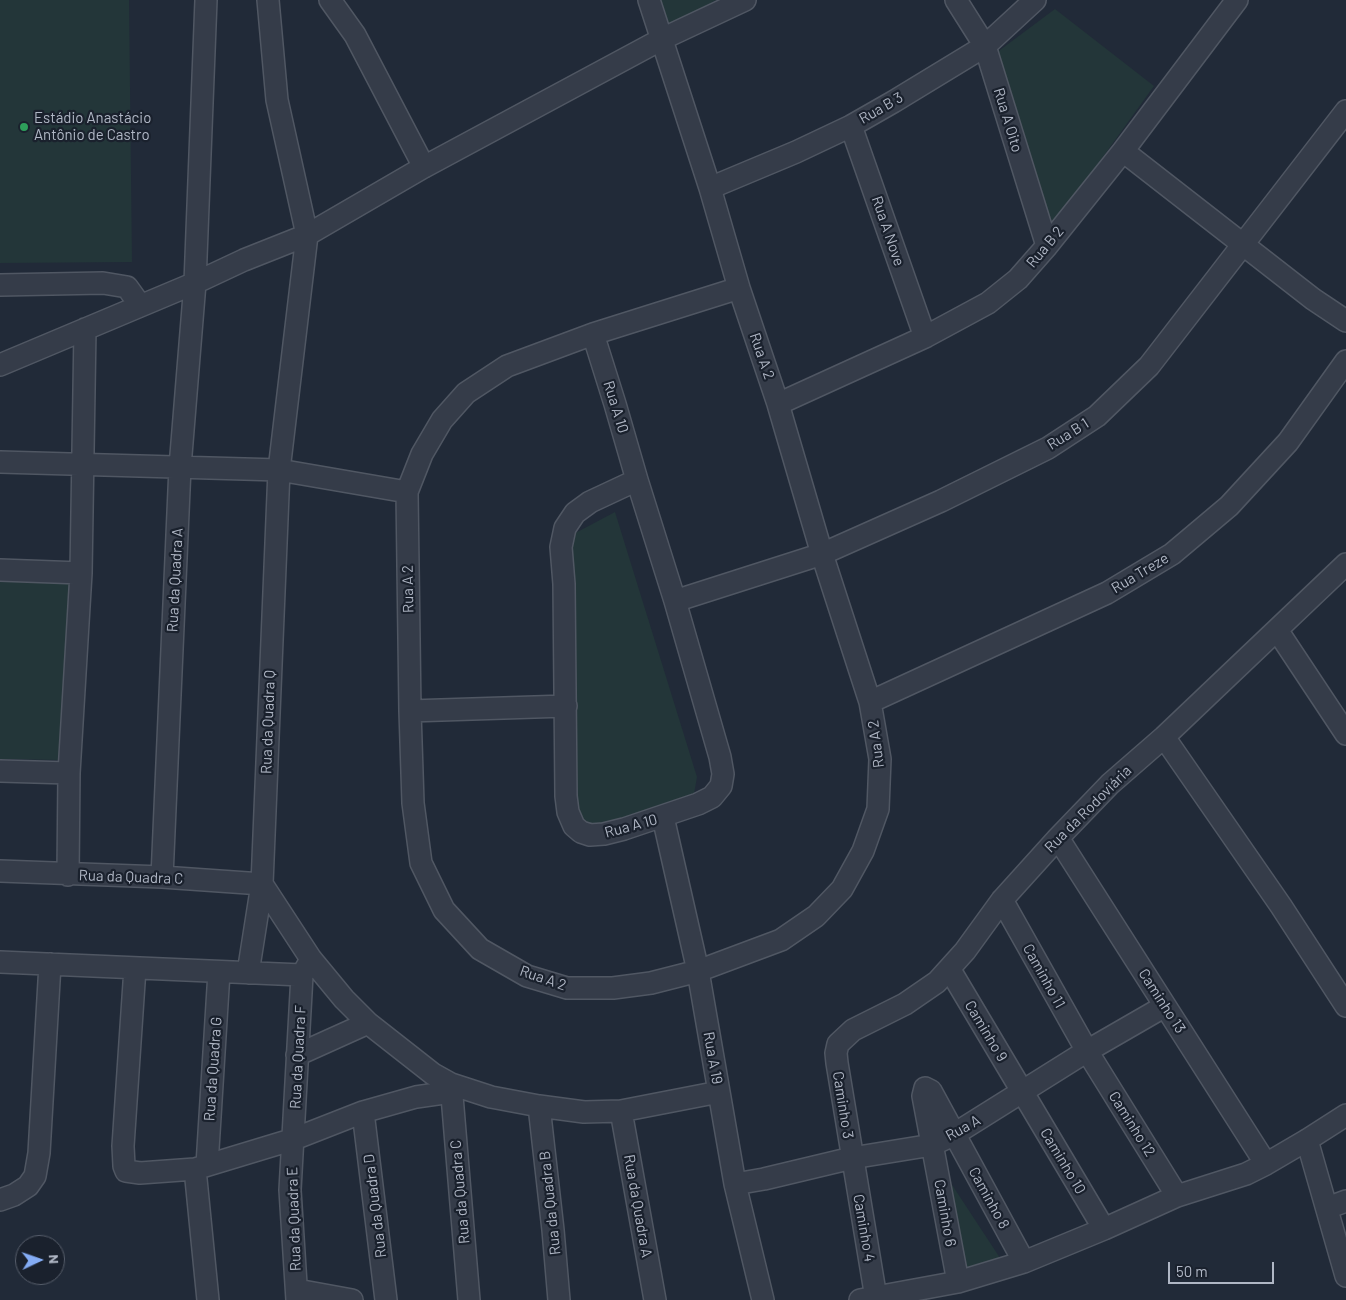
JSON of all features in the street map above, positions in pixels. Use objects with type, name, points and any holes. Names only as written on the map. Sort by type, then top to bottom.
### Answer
[{"type":"street","name":"Rua da Quadra A","points":[[162,877],[180,467],[195,283],[206,0]]},
{"type":"street","name":"Rua da Quadra Q","points":[[248,973],[262,884],[279,470],[308,235],[277,100],[268,0]]},
{"type":"street","name":"Rua A 2","points":[[649,0],[710,188],[739,288],[778,404],[822,554],[870,702],[880,759],[878,809],[863,851],[842,889],[816,916],[781,940],[698,971],[651,983],[613,988],[567,988],[527,976],[480,948],[444,910],[421,862],[413,802],[410,711],[408,492],[422,454],[442,420],[466,393],[507,366],[593,334],[739,288]]},
{"type":"street","points":[[0,365],[195,283],[244,260],[308,235],[424,167],[662,39],[745,0]]},
{"type":"street","name":"Rua A Oito","points":[[956,0],[985,46],[1047,246]]},
{"type":"street","name":"Rua B 3","points":[[710,188],[796,152],[851,126],[985,46],[1035,0]]},
{"type":"street","name":"Rua B 2","points":[[778,404],[924,337],[988,303],[1018,279],[1123,151],[1237,0]]},
{"type":"street","points":[[334,1],[356,35],[424,167]]},
{"type":"street","name":"Rua B 1","points":[[676,601],[822,554],[941,501],[1048,448],[1097,416],[1149,366],[1346,111]]},
{"type":"street","name":"Rua A Nove","points":[[851,126],[924,337]]},
{"type":"street","points":[[1123,151],[1242,245],[1313,299],[1346,321]]},
{"type":"street","points":[[0,285],[103,283],[127,287],[140,305]]},
{"type":"street","points":[[68,875],[69,773],[81,573],[85,329]]},
{"type":"street","name":"Rua A 10","points":[[593,334],[636,480],[676,601],[720,757],[723,774],[722,786],[712,797],[663,817],[604,834],[590,835],[574,826],[568,812],[566,796],[564,584],[561,547],[565,528],[575,513],[590,502],[636,480]]},
{"type":"street","name":"Rua Treze","points":[[870,702],[1107,593],[1172,554],[1229,506],[1288,442],[1346,361]]},
{"type":"street","points":[[0,462],[279,470],[408,492]]},
{"type":"street","name":"Rua da Rodoviária","points":[[836,1053],[838,1044],[853,1030],[922,993],[950,970],[1002,900],[1110,784],[1164,737],[1346,564]]},
{"type":"street","points":[[0,570],[81,573]]},
{"type":"street","points":[[1277,630],[1346,734]]},
{"type":"street","points":[[410,711],[566,706]]},
{"type":"street","points":[[1164,737],[1346,1006]]},
{"type":"street","points":[[0,771],[69,773]]},
{"type":"street","name":"Rua A 19","points":[[663,817],[698,971],[735,1184],[762,1300]]},
{"type":"street","name":"Caminho 13","points":[[1058,838],[1266,1164]]},
{"type":"street","name":"Rua da Quadra C","points":[[0,871],[162,877],[262,884]]},
{"type":"street","points":[[262,884],[307,967],[344,999],[368,1024],[451,1088],[539,1106],[584,1112],[621,1112],[719,1092]]},
{"type":"street","name":"Caminho 11","points":[[1002,900],[1087,1051]]},
{"type":"street","points":[[0,962],[248,973],[307,967]]},
{"type":"street","points":[[0,1200],[14,1195],[28,1186],[35,1176],[39,1153],[50,964]]},
{"type":"street","name":"Rua da Quadra F","points":[[294,1139],[297,1055],[307,967]]},
{"type":"street","points":[[135,968],[123,1146],[126,1171],[140,1173],[201,1167],[294,1139],[363,1112],[451,1088]]},
{"type":"street","name":"Caminho 9","points":[[950,970],[1023,1093]]},
{"type":"street","name":"Rua da Quadra G","points":[[208,1300],[201,1167],[219,972]]},
{"type":"street","name":"Rua A","points":[[735,1184],[852,1158],[932,1145],[953,1135],[1023,1093],[1087,1051],[1165,1006]]},
{"type":"street","points":[[297,1055],[368,1024]]},
{"type":"street","name":"Caminho 12","points":[[1087,1051],[1177,1196]]},
{"type":"street","name":"Caminho 3","points":[[836,1053],[852,1158]]},
{"type":"street","name":"Rua da Quadra C","points":[[451,1088],[469,1300]]},
{"type":"street","name":"Caminho 8","points":[[925,1088],[931,1091],[953,1135],[1024,1262]]},
{"type":"street","name":"Caminho 6","points":[[925,1088],[923,1096],[958,1282]]},
{"type":"street","name":"Caminho 10","points":[[1023,1093],[1104,1229]]},
{"type":"street","name":"Rua da Quadra B","points":[[539,1106],[559,1300]]},
{"type":"street","name":"Rua da Quadra D","points":[[363,1112],[386,1300]]},
{"type":"street","name":"Rua da Quadra A","points":[[621,1112],[655,1300]]},
{"type":"street","points":[[868,1299],[958,1282],[1024,1262],[1177,1196],[1228,1181],[1266,1164],[1346,1115]]},
{"type":"street","name":"Rua da Quadra E","points":[[294,1139],[290,1190],[297,1295]]},
{"type":"street","points":[[1307,1140],[1336,1204],[1346,1276]]},
{"type":"street","name":"Caminho 4","points":[[852,1158],[868,1299]]},
{"type":"street","points":[[297,1295],[352,1300]]},
{"type":"shaded area","points":[[0,0],[129,0],[132,262],[0,263]]},
{"type":"shaded area","points":[[650,0],[716,0],[672,26]]},
{"type":"shaded area","points":[[1055,9],[1154,86],[1046,236],[992,56]]},
{"type":"shaded area","points":[[615,512],[697,777],[694,794],[578,834],[566,538]]},
{"type":"shaded area","points":[[0,576],[70,579],[61,760],[0,759]]},
{"type":"shaded area","points":[[939,1165],[1002,1261],[961,1275]]},
{"type":"place","name":"Estádio Anastácio Antônio de Castro","points":[[24,127]]}]
